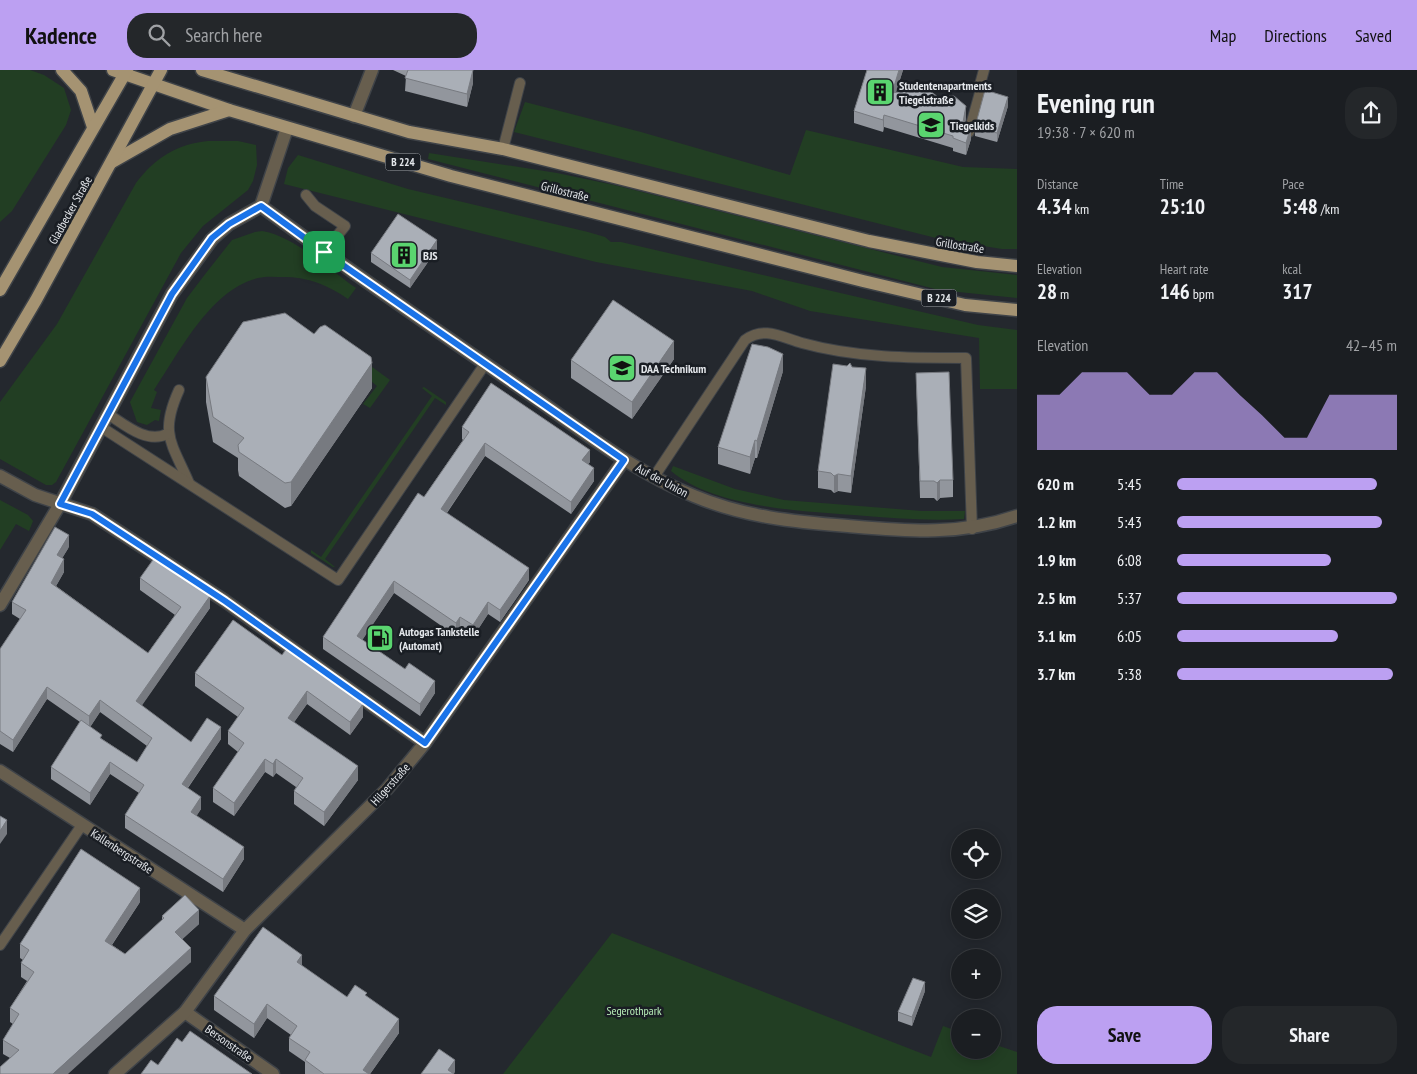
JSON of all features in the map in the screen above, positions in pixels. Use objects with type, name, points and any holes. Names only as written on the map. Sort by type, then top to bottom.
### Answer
[{"type":"main road","points":[[62,70],[81,92],[93,127]]},
{"type":"main road","name":"Gladbecker Straße","points":[[0,361],[112,162],[161,70]]},
{"type":"main road","name":"Grillostraße","points":[[202,70],[409,132],[503,149],[878,243],[977,262],[1017,266]]},
{"type":"main road","name":"Gladbecker Straße","points":[[0,290],[93,127],[121,71]]},
{"type":"main road","name":"Grillostraße","points":[[121,71],[153,85],[229,110],[450,176],[965,305],[1017,310]]},
{"type":"main road","points":[[112,162],[170,129],[229,110]]},
{"type":"street","points":[[354,116],[372,70]]},
{"type":"street","points":[[0,605],[60,504],[172,294],[212,238],[229,224],[261,206],[287,128]]},
{"type":"street","name":"Auf der Union","points":[[261,206],[324,252],[624,460],[694,496],[739,511],[778,520],[928,532],[972,529],[1017,516]]},
{"type":"street","name":"Hilgerstraße","points":[[115,1074],[185,1012],[245,930],[387,789],[425,743],[624,460]]},
{"type":"street","points":[[0,476],[35,495],[92,514],[225,601],[425,743]]},
{"type":"street","name":"Kallenbergstraße","points":[[0,771],[245,930]]},
{"type":"street","name":"Bersonstraße","points":[[185,1012],[273,1074]]},
{"type":"lane","points":[[969,132],[981,89],[979,88],[984,70]]},
{"type":"lane","points":[[503,149],[520,83]]},
{"type":"lane","points":[[306,194],[315,206],[345,226],[324,252]]},
{"type":"lane","points":[[654,477],[745,340],[755,333],[765,332],[815,346],[893,358],[966,358],[972,529]]},
{"type":"lane","points":[[101,427],[338,580],[485,364]]},
{"type":"lane","points":[[179,390],[169,418],[168,434],[190,484]]},
{"type":"lane","points":[[108,414],[149,437],[157,438],[168,434]]},
{"type":"lane","points":[[0,945],[82,825]]},
{"type":"green space","points":[[0,70],[30,70],[44,75],[64,88],[71,110],[66,125],[12,211],[0,222]]},
{"type":"green space","points":[[525,102],[641,132],[790,175],[806,130],[963,167],[1017,169],[1017,249],[1002,249],[940,239],[514,132]]},
{"type":"green space","points":[[208,141],[238,141],[256,145],[257,165],[253,181],[248,190],[203,226],[181,253],[56,482],[52,485],[46,485],[0,459],[0,402],[57,324],[136,183],[143,174],[159,160],[177,149],[186,145]]},
{"type":"green space","points":[[429,153],[557,173],[614,185],[942,267],[1017,275],[1017,298],[939,290],[428,159]]},
{"type":"green space","points":[[298,155],[408,189],[588,232],[605,237],[611,242],[621,242],[978,325],[1017,330],[1017,389],[980,389],[979,338],[810,311],[752,291],[596,262],[284,184],[288,168]]},
{"type":"green space","points":[[262,231],[287,239],[299,246],[356,288],[348,299],[325,286],[301,278],[264,277],[241,285],[225,295],[197,325],[154,390],[157,392],[151,408],[161,410],[159,421],[155,420],[147,425],[137,422],[130,402],[187,298],[232,240]]},
{"type":"green space","points":[[368,364],[390,380],[370,408],[363,404],[377,386],[365,376]]},
{"type":"green space","points":[[424,387],[446,402],[446,405],[435,398],[325,559],[335,567],[333,567],[311,553],[311,550],[321,557],[432,396],[422,388]]},
{"type":"green space","points":[[673,466],[735,489],[784,500],[922,511],[965,511],[964,519],[895,518],[808,512],[758,505],[733,500],[689,483],[671,471]]},
{"type":"green space","points":[[0,500],[28,515],[33,521],[29,531],[16,524],[0,550]]},
{"type":"green space","name":"Segerothpark","points":[[612,933],[931,1057],[943,1026],[951,1029],[951,1059],[1001,1059],[1001,1047],[1017,1052],[1017,1074],[503,1074]]},
{"type":"building","points":[[408,70],[473,70],[467,94],[405,78]]},
{"type":"building","points":[[867,70],[899,70],[892,93],[926,88],[938,97],[954,96],[966,106],[963,122],[967,126],[971,126],[966,143],[953,138],[953,136],[884,115],[883,120],[854,111]]},
{"type":"building","points":[[985,90],[1008,97],[997,133],[975,127]]},
{"type":"building","name":"BJS","points":[[398,214],[437,240],[410,280],[371,253]]},
{"type":"building","name":"DAA Technikum","points":[[613,300],[674,341],[632,402],[571,360]]},
{"type":"building","points":[[285,313],[314,334],[320,327],[325,325],[371,357],[372,363],[291,482],[285,483],[239,452],[238,445],[244,438],[213,417],[206,377],[243,322]]},
{"type":"building","points":[[752,344],[768,347],[783,354],[757,441],[755,440],[750,457],[718,447]]},
{"type":"building","points":[[850,363],[852,367],[866,368],[851,476],[838,474],[834,476],[831,473],[818,471],[833,364],[847,366]]},
{"type":"building","points":[[949,372],[953,480],[940,480],[937,483],[934,481],[920,481],[916,373]]},
{"type":"building","points":[[491,383],[590,450],[582,460],[594,468],[571,502],[485,443],[441,509],[529,568],[500,610],[488,602],[473,625],[460,617],[456,623],[394,581],[357,636],[405,669],[409,663],[435,681],[420,704],[323,637],[418,493],[424,497],[469,432],[462,427]]},
{"type":"building","points":[[55,527],[69,535],[57,555],[64,559],[51,583],[148,653],[181,607],[140,578],[155,557],[210,596],[136,701],[191,742],[207,718],[221,727],[182,784],[201,797],[191,812],[244,847],[223,879],[125,815],[144,785],[110,762],[90,793],[51,767],[81,720],[102,735],[100,738],[137,762],[152,738],[100,700],[89,716],[47,687],[13,740],[0,731],[0,649],[26,610],[12,602]]},
{"type":"building","points":[[233,620],[282,655],[287,648],[363,704],[350,722],[307,691],[288,718],[358,766],[324,812],[294,791],[303,778],[276,759],[273,764],[265,759],[234,803],[213,788],[244,743],[228,731],[244,708],[195,673]]},
{"type":"building","points":[[0,816],[7,820],[0,831]]},
{"type":"building","points":[[81,849],[140,888],[105,941],[125,954],[164,918],[162,916],[185,895],[199,910],[175,932],[191,948],[53,1074],[0,1074],[0,1067],[19,1050],[3,1040],[19,1014],[10,1008],[34,972],[21,963],[29,950],[20,944]]},
{"type":"building","points":[[263,927],[302,955],[297,962],[347,997],[355,985],[367,993],[365,995],[399,1019],[363,1070],[369,1074],[324,1074],[305,1060],[310,1052],[289,1038],[297,1026],[267,1004],[254,1024],[214,996]]},
{"type":"building","points":[[913,978],[925,982],[912,1017],[898,1012]]},
{"type":"building","points":[[190,1031],[252,1074],[141,1074],[151,1060],[158,1065],[177,1038],[182,1042]]},
{"type":"building","points":[[439,1049],[455,1060],[448,1070],[454,1074],[421,1074]]},
{"type":"place","name":"Studentenapartments Tiegelstraße","points":[[880,92]]},
{"type":"place","name":"Tiegelkids","points":[[931,125]]},
{"type":"place","name":"BJS","points":[[404,255]]},
{"type":"place","name":"DAA Technikum","points":[[622,368]]},
{"type":"place","name":"Autogas Tankstelle (Automat)","points":[[380,638]]},
{"type":"route","points":[[261,206],[324,252],[624,460],[425,743],[225,601],[92,514],[60,504],[172,294],[212,238],[229,224],[261,206]]}]
